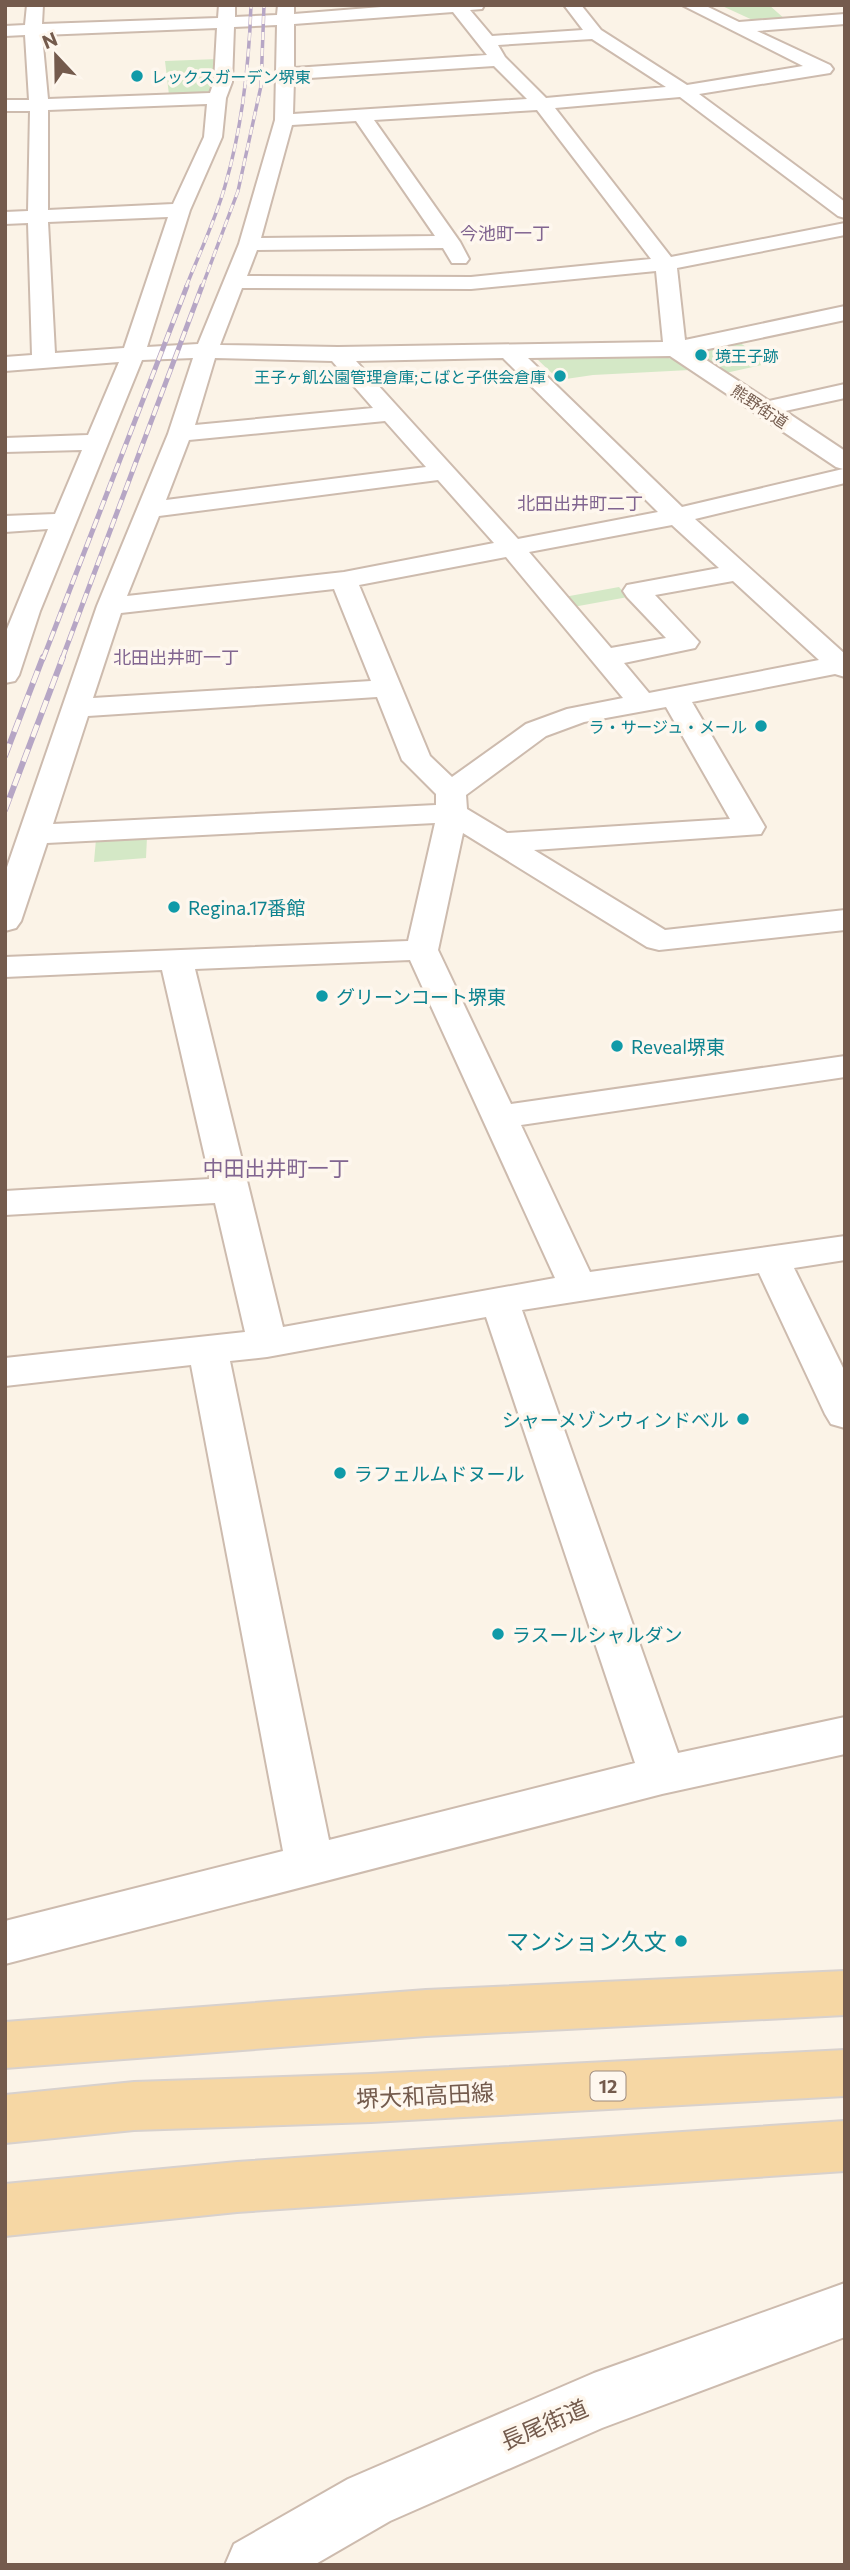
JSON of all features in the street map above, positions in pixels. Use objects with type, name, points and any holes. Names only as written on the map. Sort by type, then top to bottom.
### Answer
[{"type":"main road","points":[[5,2045],[426,2013],[845,1993]]},
{"type":"main road","name":"堺大和高田線","points":[[5,2119],[134,2106],[371,2098],[845,2073]]},
{"type":"main road","points":[[5,2210],[251,2186],[845,2146]]},
{"type":"street","points":[[35,5],[33,29],[40,105],[38,217],[44,361]]},
{"type":"street","points":[[572,5],[595,34],[684,91],[845,212]]},
{"type":"street","points":[[690,5],[845,79]]},
{"type":"street","points":[[5,31],[226,14],[463,6],[498,60],[542,104],[666,264],[675,349]]},
{"type":"street","points":[[5,921],[110,606],[180,434],[206,351],[249,244],[285,120],[287,13]]},
{"type":"street","points":[[5,675],[16,612],[65,521],[133,355],[180,210],[213,137],[216,99],[223,82],[226,14]]},
{"type":"street","points":[[734,28],[845,19]]},
{"type":"street","points":[[817,21],[845,35]]},
{"type":"street","points":[[452,30],[481,35],[595,34]]},
{"type":"street","points":[[411,43],[425,65]]},
{"type":"street","points":[[285,74],[498,60]]},
{"type":"street","points":[[390,67],[424,111]]},
{"type":"street","points":[[285,120],[542,104],[684,91],[821,68]]},
{"type":"street","points":[[5,106],[216,99]]},
{"type":"street","points":[[361,116],[450,242],[471,283]]},
{"type":"street","points":[[5,218],[180,210]]},
{"type":"street","points":[[232,282],[471,283],[666,264],[845,229]]},
{"type":"street","points":[[249,244],[450,242]]},
{"type":"street","points":[[5,364],[206,351],[338,354],[675,349],[845,313]]},
{"type":"street","name":"熊野街道","points":[[675,349],[845,462]]},
{"type":"street","points":[[508,351],[677,516],[844,666]]},
{"type":"street","points":[[338,354],[512,548],[641,701]]},
{"type":"street","points":[[764,409],[845,391]]},
{"type":"street","points":[[180,434],[391,413]]},
{"type":"street","points":[[5,446],[97,442]]},
{"type":"street","points":[[149,510],[443,472]]},
{"type":"street","points":[[110,606],[344,580],[677,516],[845,476]]},
{"type":"street","points":[[5,524],[65,521]]},
{"type":"street","points":[[605,658],[685,642],[636,592],[739,572]]},
{"type":"street","points":[[344,580],[417,760],[452,803],[500,843],[659,940],[845,920]]},
{"type":"street","points":[[34,834],[452,803],[536,730],[577,715],[641,701],[844,666]]},
{"type":"street","points":[[76,708],[388,688]]},
{"type":"street","points":[[500,843],[750,827],[674,696]]},
{"type":"street","points":[[452,803],[422,950],[578,1287]]},
{"type":"street","points":[[5,967],[422,950]]},
{"type":"street","points":[[176,960],[267,1343]]},
{"type":"street","points":[[499,1117],[845,1066]]},
{"type":"street","points":[[5,1203],[231,1190]]},
{"type":"street","points":[[5,1372],[267,1343],[578,1287],[845,1248]]},
{"type":"street","points":[[772,1259],[845,1415]]},
{"type":"street","points":[[500,1302],[662,1775]]},
{"type":"street","points":[[208,1350],[310,1866]]},
{"type":"street","points":[[5,1943],[662,1775],[845,1735]]},
{"type":"street","name":"長尾街道","points":[[255,2565],[369,2500],[582,2407],[845,2310]]},
{"type":"green space","points":[[720,5],[769,5],[786,20],[757,22]]},
{"type":"green space","points":[[218,59],[213,92],[169,95],[165,61]]},
{"type":"green space","points":[[740,343],[771,363],[721,374],[696,357],[700,351]]},
{"type":"green space","points":[[654,355],[673,359],[690,370],[593,375],[559,380],[537,359],[543,356]]},
{"type":"green space","points":[[619,587],[628,597],[573,607],[564,597]]},
{"type":"green space","points":[[147,837],[146,858],[94,862],[96,839]]},
{"type":"railway","points":[[186,287],[217,212],[231,164],[244,97],[251,5]]},
{"type":"railway","points":[[202,287],[238,191],[261,86],[264,5]]},
{"type":"railway","points":[[43,659],[187,286]]},
{"type":"railway","points":[[62,659],[202,286]]},
{"type":"railway","points":[[5,756],[43,657]]},
{"type":"railway","points":[[5,810],[63,657]]},
{"type":"place","name":"レックスガーデン堺東","points":[[137,76]]},
{"type":"place","name":"境王子跡","points":[[701,355]]},
{"type":"place","name":"王子ヶ飢公園管理倉庫;こばと子供会倉庫","points":[[560,376]]},
{"type":"place","name":"ラ・サージュ・メール","points":[[761,726]]},
{"type":"place","name":"Regina.17番館","points":[[174,907]]},
{"type":"place","name":"グリーンコート堺東","points":[[322,996]]},
{"type":"place","name":"Reveal堺東","points":[[617,1046]]},
{"type":"place","name":"シャーメゾンウィンドベル","points":[[743,1419]]},
{"type":"place","name":"ラフェルムドヌール","points":[[340,1473]]},
{"type":"place","name":"ラスールシャルダン","points":[[498,1634]]},
{"type":"place","name":"マンション久文","points":[[681,1941]]},
{"type":"district","name":"今池町一丁","points":[[505,233]]},
{"type":"district","name":"北田出井町二丁","points":[[580,503]]},
{"type":"district","name":"北田出井町一丁","points":[[176,657]]},
{"type":"district","name":"中田出井町一丁","points":[[276,1167]]}]
